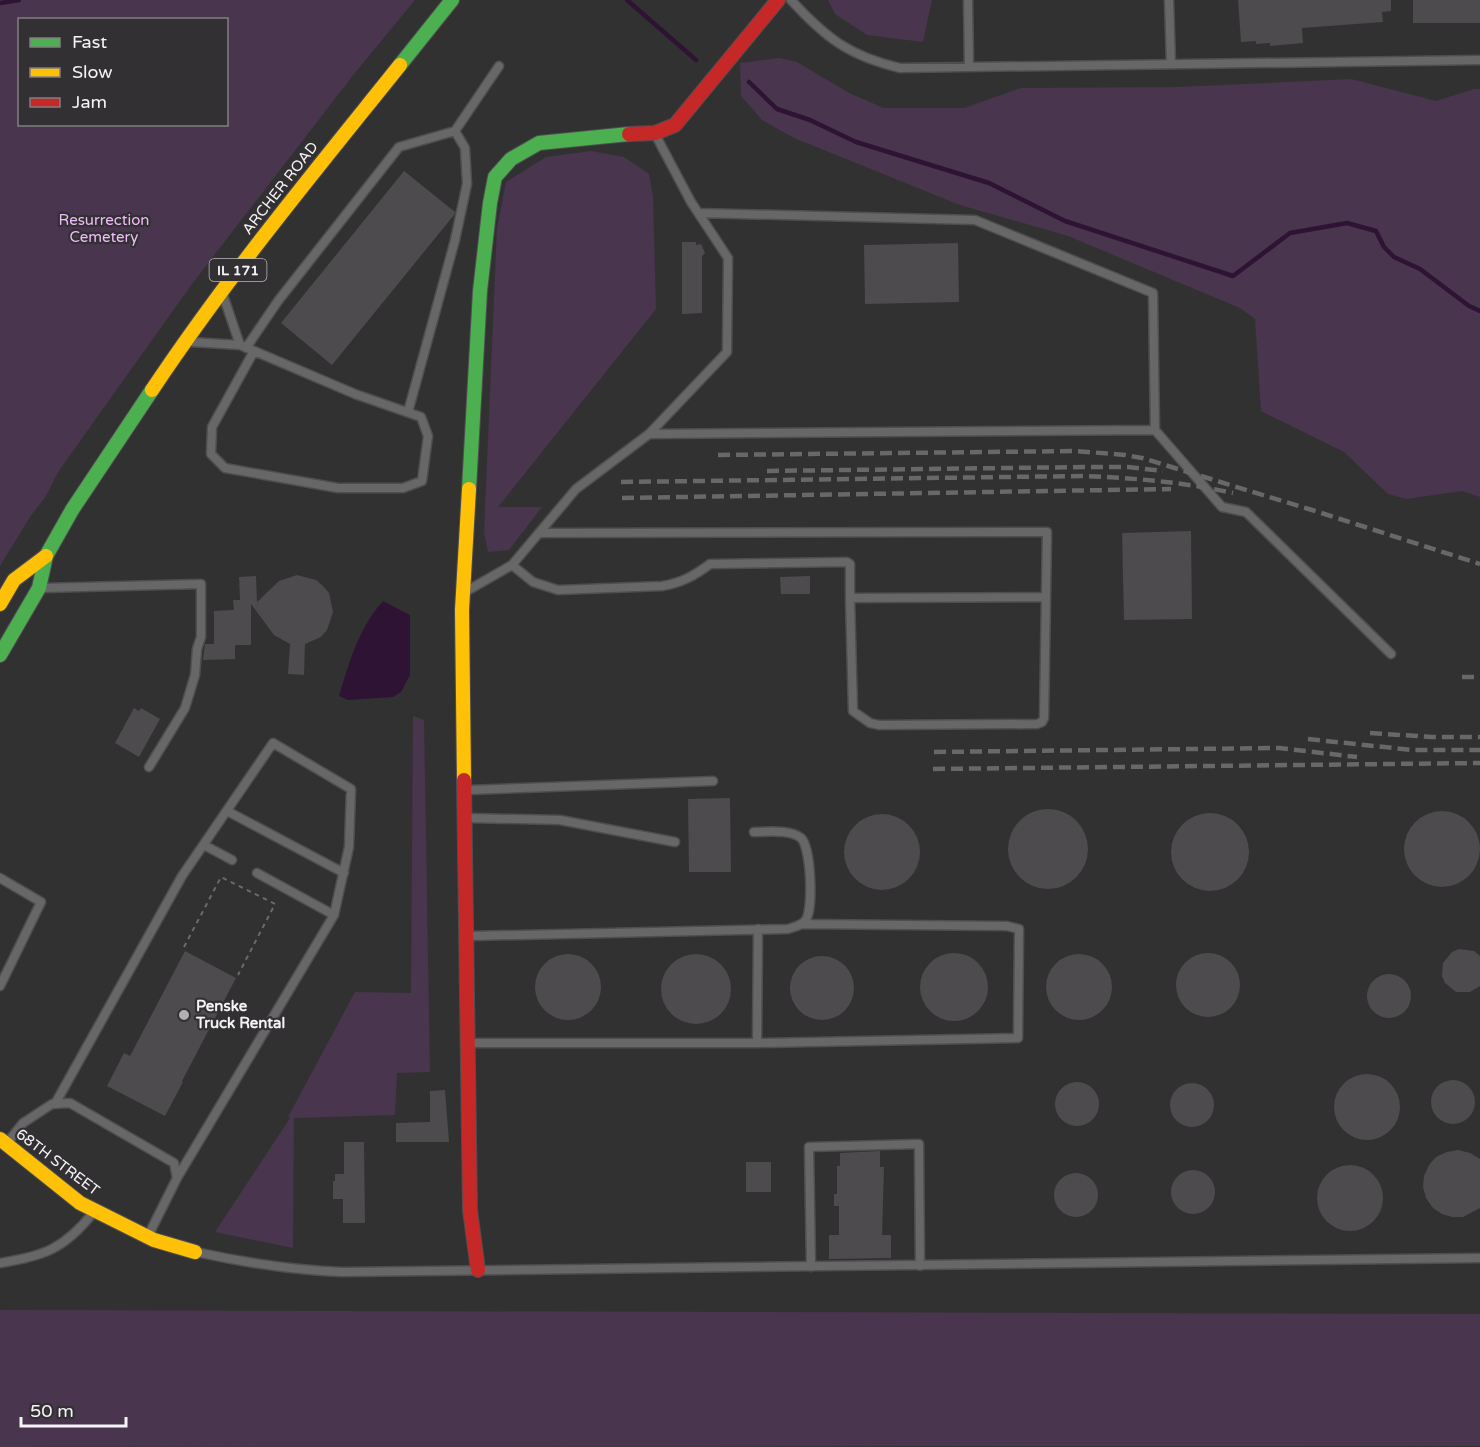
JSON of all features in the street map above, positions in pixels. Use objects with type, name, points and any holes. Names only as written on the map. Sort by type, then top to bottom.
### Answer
[{"type":"street","name":"ARCHER ROAD","points":[[0,655],[39,588],[46,556],[72,510],[185,342],[272,224],[452,0]]},
{"type":"street","points":[[478,1270],[470,1210],[463,594],[480,291],[489,203],[495,177],[511,159],[539,143],[613,134],[655,133],[675,125],[778,0]]},
{"type":"street","name":"ARCHER ROAD","points":[[0,604],[14,580],[46,556]]},
{"type":"street","name":"68TH STREET","points":[[3,1142],[80,1203],[148,1237],[195,1252]]},
{"type":"lane","points":[[791,0],[814,25],[844,49],[876,62],[900,68],[1480,60]]},
{"type":"lane","points":[[968,0],[969,67]]},
{"type":"lane","points":[[1169,0],[1171,64]]},
{"type":"lane","points":[[185,342],[247,348],[355,394],[421,417],[428,436],[422,481],[403,488],[338,488],[225,468],[211,454],[212,427],[247,348],[278,301],[399,147],[455,131],[499,66]]},
{"type":"lane","points":[[408,412],[455,240],[467,184],[465,148],[455,131]]},
{"type":"lane","points":[[463,594],[512,565],[576,489],[649,434],[727,352],[728,258],[699,213],[655,133]]},
{"type":"lane","points":[[699,213],[975,220],[1153,293],[1155,430],[1222,507],[1246,512],[1391,654]]},
{"type":"lane","points":[[222,292],[247,348]]},
{"type":"lane","points":[[649,434],[1155,430]]},
{"type":"lane","points":[[512,565],[534,582],[558,590],[662,586],[678,583],[710,564],[847,562],[850,564],[853,711],[870,723],[891,725],[1036,724],[1042,722],[1044,718],[1047,532],[539,532]]},
{"type":"lane","points":[[39,588],[201,584],[201,637],[197,650],[195,675],[184,708],[149,767]]},
{"type":"lane","points":[[850,598],[1046,597]]},
{"type":"lane","points":[[54,1104],[182,876],[273,743],[351,789],[349,847],[334,915],[177,1178],[148,1237]]},
{"type":"lane","points":[[464,790],[713,782]]},
{"type":"lane","points":[[227,811],[344,873]]},
{"type":"lane","points":[[465,818],[560,820],[675,842]]},
{"type":"lane","points":[[466,936],[788,929],[805,922],[810,907],[808,858],[804,842],[799,836],[784,832],[754,832]]},
{"type":"lane","points":[[204,845],[232,860]]},
{"type":"lane","points":[[257,873],[334,915]]},
{"type":"lane","points":[[0,878],[41,902],[0,986]]},
{"type":"lane","points":[[468,1043],[758,1043],[1018,1038],[1019,929],[1007,926],[801,924]]},
{"type":"lane","points":[[758,929],[758,1043]]},
{"type":"lane","points":[[3,1142],[23,1123],[52,1104],[70,1103],[174,1163],[177,1178]]},
{"type":"lane","points":[[811,1267],[809,1147],[919,1144],[920,1266]]},
{"type":"lane","points":[[0,1263],[30,1258],[56,1249],[79,1231],[95,1210]]},
{"type":"lane","points":[[195,1252],[254,1265],[294,1270],[342,1272],[1480,1258]]},
{"type":"path","points":[[184,947],[221,877],[275,904],[237,975]]},
{"type":"green space","name":"Resurrection Cemetery","points":[[0,0],[415,0],[354,74],[192,284],[58,472],[46,496],[30,517],[0,566]]},
{"type":"green space","points":[[828,0],[932,0],[923,42],[867,35],[835,14]]},
{"type":"green space","points":[[779,58],[797,62],[849,93],[884,108],[964,108],[1021,88],[1179,87],[1351,79],[1436,101],[1480,89],[1480,497],[1462,491],[1406,499],[1388,494],[1344,452],[1261,411],[1255,319],[1240,308],[1068,236],[960,205],[794,138],[762,120],[741,96],[740,63]]},
{"type":"green space","points":[[591,151],[624,157],[649,174],[653,196],[656,309],[498,507],[542,507],[509,550],[488,552],[484,532],[497,228],[506,182],[546,157]]},
{"type":"green space","points":[[413,716],[424,720],[430,1072],[397,1073],[395,1115],[294,1118],[293,1248],[215,1232],[290,1118],[288,1117],[355,992],[411,993]]},
{"type":"green space","points":[[0,1310],[1480,1314],[1480,1446],[0,1447]]},
{"type":"shaded area","points":[[383,601],[410,615],[410,675],[401,692],[393,697],[348,700],[339,696],[351,658],[367,622]]},
{"type":"building","points":[[1238,0],[1391,0],[1391,11],[1382,12],[1383,22],[1302,28],[1303,43],[1270,46],[1270,43],[1256,44],[1256,41],[1241,42]]},
{"type":"building","points":[[1413,0],[1480,0],[1480,23],[1413,23]]},
{"type":"building","points":[[404,171],[455,212],[454,215],[332,365],[281,323]]},
{"type":"building","points":[[682,242],[701,244],[705,253],[702,256],[702,313],[682,314]]},
{"type":"building","points":[[958,243],[959,302],[865,304],[864,245]]},
{"type":"building","points":[[1191,531],[1192,619],[1124,620],[1122,533]]},
{"type":"building","points":[[297,575],[316,580],[323,586],[329,593],[333,612],[327,630],[321,637],[305,644],[304,675],[288,674],[290,644],[274,635],[251,604],[251,645],[235,645],[235,659],[203,660],[205,644],[214,644],[214,611],[234,610],[233,600],[240,600],[239,577],[256,576],[257,602],[279,581]]},
{"type":"building","points":[[810,576],[810,594],[781,594],[780,577]]},
{"type":"building","points":[[134,708],[139,711],[141,708],[160,719],[139,757],[115,743]]},
{"type":"building","points":[[730,798],[731,872],[689,872],[688,799]]},
{"type":"building","points":[[1048,809],[1063,812],[1076,821],[1085,834],[1088,849],[1085,864],[1076,877],[1063,886],[1048,889],[1033,886],[1020,877],[1011,864],[1008,849],[1011,834],[1020,821],[1033,812]]},
{"type":"building","points":[[1435,811],[1449,811],[1463,817],[1474,828],[1480,842],[1477,864],[1469,876],[1449,887],[1435,887],[1421,881],[1410,870],[1404,856],[1404,842],[1410,828],[1421,817]]},
{"type":"building","points":[[1210,813],[1225,816],[1242,830],[1249,852],[1246,867],[1232,884],[1210,891],[1195,888],[1178,874],[1171,852],[1174,837],[1188,820]]},
{"type":"building","points":[[875,814],[889,814],[903,820],[914,831],[920,845],[917,867],[909,879],[889,890],[875,890],[861,884],[850,873],[844,859],[844,845],[850,831],[861,820]]},
{"type":"building","points":[[1459,949],[1474,951],[1480,956],[1480,986],[1470,992],[1456,992],[1445,983],[1442,976],[1443,963],[1452,952]]},
{"type":"building","name":"Penske Truck Rental","points":[[185,951],[236,978],[165,1116],[107,1086],[124,1053],[130,1056]]},
{"type":"building","points":[[954,953],[967,956],[978,963],[985,974],[988,987],[985,1000],[978,1011],[967,1018],[954,1021],[941,1018],[930,1011],[923,1000],[920,987],[923,974],[930,963],[941,956]]},
{"type":"building","points":[[1208,953],[1226,959],[1234,967],[1240,985],[1234,1003],[1226,1011],[1208,1017],[1190,1011],[1182,1003],[1176,985],[1182,967],[1190,959]]},
{"type":"building","points":[[568,954],[581,957],[591,964],[598,974],[601,987],[598,1000],[591,1010],[581,1017],[568,1020],[555,1017],[545,1010],[538,1000],[535,987],[538,974],[545,964],[555,957]]},
{"type":"building","points":[[696,954],[709,957],[721,964],[728,976],[731,989],[728,1002],[721,1014],[709,1021],[696,1024],[683,1021],[671,1014],[664,1002],[661,989],[664,976],[671,964],[683,957]]},
{"type":"building","points":[[1072,954],[1086,954],[1098,959],[1107,968],[1112,987],[1110,1000],[1103,1011],[1086,1020],[1072,1020],[1060,1015],[1051,1006],[1046,994],[1046,980],[1051,968],[1060,959]]},
{"type":"building","points":[[816,956],[828,956],[845,965],[852,976],[854,988],[852,1000],[845,1011],[828,1020],[816,1020],[804,1015],[795,1006],[790,994],[790,982],[795,970],[804,961]]},
{"type":"building","points":[[1389,974],[1397,975],[1405,980],[1410,988],[1410,1004],[1405,1012],[1397,1017],[1389,1018],[1381,1017],[1373,1012],[1368,1004],[1367,996],[1368,988],[1373,980],[1381,975]]},
{"type":"building","points":[[1360,1074],[1374,1074],[1386,1079],[1395,1088],[1400,1107],[1398,1120],[1391,1131],[1374,1140],[1360,1140],[1348,1135],[1339,1126],[1334,1114],[1334,1100],[1339,1088],[1348,1079]]},
{"type":"building","points":[[1453,1080],[1461,1081],[1469,1086],[1474,1094],[1474,1110],[1469,1118],[1461,1123],[1453,1124],[1445,1123],[1437,1118],[1432,1110],[1431,1102],[1432,1094],[1437,1086],[1445,1081]]},
{"type":"building","points":[[1077,1082],[1093,1088],[1099,1104],[1093,1120],[1077,1126],[1061,1120],[1055,1104],[1061,1088]]},
{"type":"building","points":[[1192,1083],[1208,1089],[1214,1105],[1208,1121],[1192,1127],[1176,1121],[1170,1105],[1176,1089]]},
{"type":"building","points":[[445,1090],[449,1142],[396,1142],[396,1123],[430,1122],[430,1091]]},
{"type":"building","points":[[344,1142],[364,1142],[365,1223],[343,1223],[343,1199],[333,1199],[335,1174],[344,1174]]},
{"type":"building","points":[[1458,1150],[1480,1159],[1480,1208],[1463,1217],[1452,1217],[1433,1208],[1426,1198],[1423,1187],[1424,1176],[1436,1157]]},
{"type":"building","points":[[880,1151],[880,1167],[884,1167],[882,1235],[891,1235],[891,1258],[829,1259],[829,1235],[839,1235],[839,1206],[834,1206],[834,1194],[837,1194],[837,1166],[840,1166],[840,1153]]},
{"type":"building","points":[[746,1162],[771,1162],[771,1192],[746,1192]]},
{"type":"building","points":[[1343,1165],[1357,1165],[1369,1170],[1378,1179],[1383,1198],[1381,1211],[1374,1222],[1357,1231],[1343,1231],[1331,1226],[1322,1217],[1317,1205],[1317,1191],[1322,1179],[1331,1170]]},
{"type":"building","points":[[1193,1170],[1201,1171],[1209,1176],[1214,1184],[1214,1200],[1209,1208],[1201,1213],[1193,1214],[1185,1213],[1177,1208],[1172,1200],[1171,1192],[1172,1184],[1177,1176],[1185,1171]]},
{"type":"building","points":[[1076,1173],[1092,1179],[1098,1195],[1092,1211],[1076,1217],[1060,1211],[1054,1195],[1060,1179]]},
{"type":"waterway","points":[[0,3],[19,0]]},
{"type":"waterway","points":[[627,0],[696,60]]},
{"type":"waterway","points":[[749,82],[777,109],[810,120],[856,142],[989,183],[1065,221],[1233,276],[1290,233],[1347,223],[1376,231],[1384,247],[1394,257],[1420,269],[1469,306],[1480,311]]},
{"type":"railway","points":[[718,455],[1076,451],[1125,455],[1142,458],[1312,510],[1480,564]]},
{"type":"railway","points":[[767,471],[1086,467],[1128,467],[1163,471]]},
{"type":"railway","points":[[621,482],[1083,476],[1158,481],[1233,493]]},
{"type":"railway","points":[[622,498],[1171,489]]},
{"type":"railway","points":[[1462,677],[1480,677]]},
{"type":"railway","points":[[1370,733],[1480,737]]},
{"type":"railway","points":[[1308,739],[1412,750],[1480,750]]},
{"type":"railway","points":[[934,752],[1279,748],[1357,757]]},
{"type":"railway","points":[[933,769],[1480,763]]},
{"type":"traffic: fast","points":[[400,65],[452,0]]},
{"type":"traffic: fast","points":[[469,489],[480,291],[495,177],[511,159],[539,143],[629,134]]},
{"type":"traffic: fast","points":[[0,655],[39,588],[46,556],[72,510],[152,390]]},
{"type":"traffic: slow","points":[[152,390],[241,265],[400,65]]},
{"type":"traffic: slow","points":[[464,780],[462,610],[469,489]]},
{"type":"traffic: slow","points":[[0,604],[14,580],[46,556]]},
{"type":"traffic: slow","points":[[0,1139],[80,1203],[154,1240],[195,1252]]},
{"type":"traffic: jam","points":[[629,134],[655,133],[675,125],[778,0]]},
{"type":"traffic: jam","points":[[464,780],[470,1210],[478,1270]]},
{"type":"place","name":"Penske Truck Rental","points":[[184,1015]]}]
